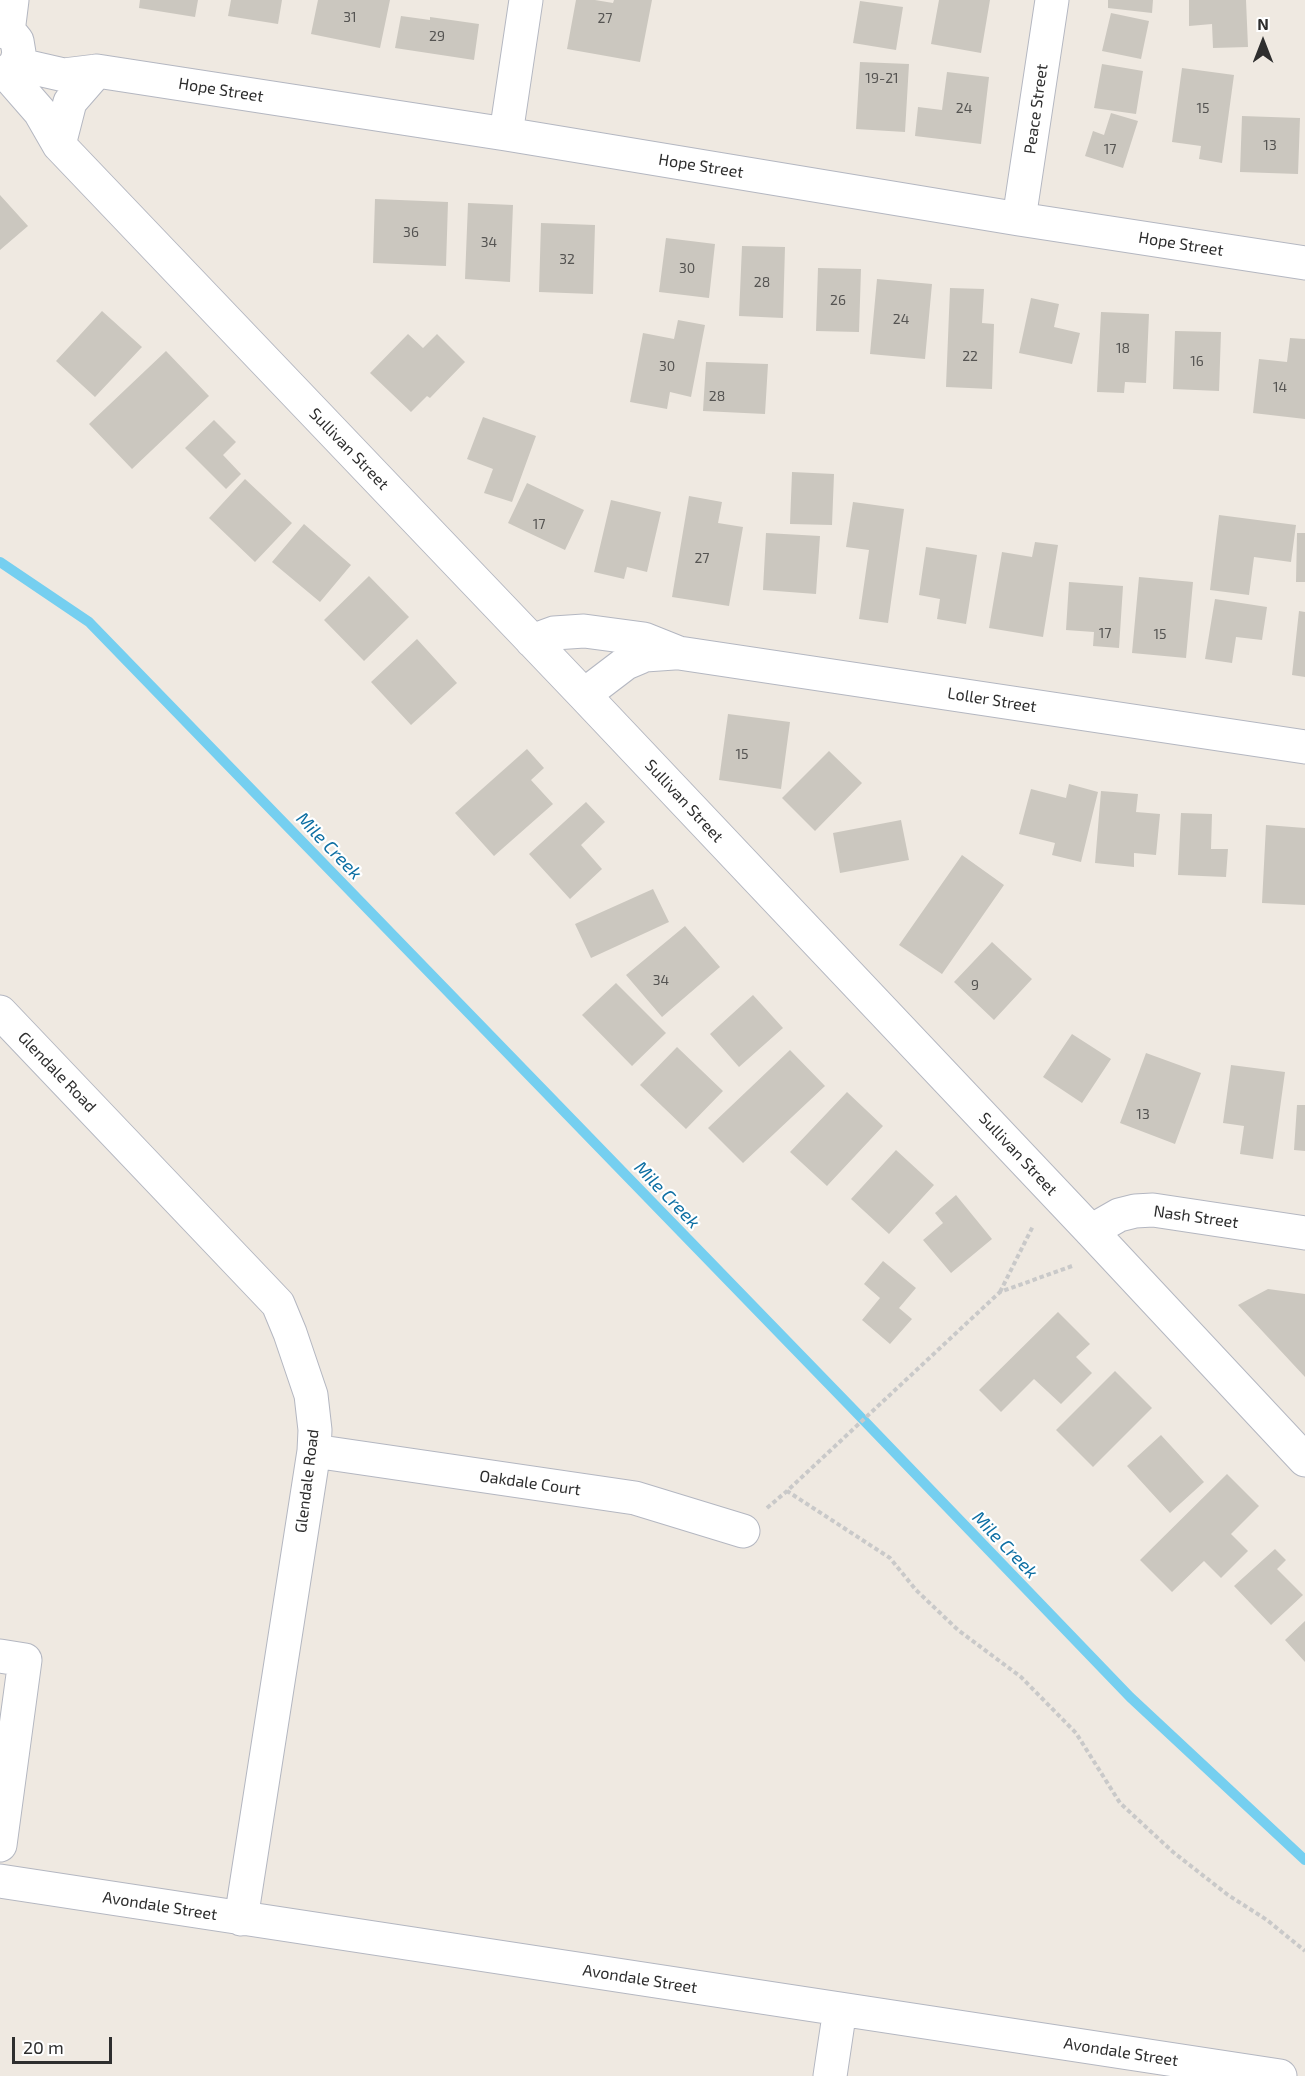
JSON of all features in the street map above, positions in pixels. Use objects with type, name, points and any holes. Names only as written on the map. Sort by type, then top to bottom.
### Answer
[{"type":"street","points":[[506,134],[526,0]]},
{"type":"street","name":"Peace Street","points":[[1019,219],[1052,0]]},
{"type":"street","name":"Hope Street","points":[[8,52],[65,56],[97,70],[1305,263]]},
{"type":"street","name":"Sullivan Street","points":[[8,52],[59,145],[584,695],[1305,1460]]},
{"type":"street","points":[[59,145],[70,102],[97,70]]},
{"type":"street","name":"Loller Street","points":[[532,641],[554,633],[584,631],[644,639],[679,653],[1305,747]]},
{"type":"street","name":"Loller Street","points":[[584,695],[626,663],[645,656],[679,653]]},
{"type":"street","name":"Glendale Road","points":[[0,1012],[278,1304],[310,1395],[315,1430],[314,1451],[241,1919]]},
{"type":"street","name":"Nash Street","points":[[1091,1231],[1119,1215],[1153,1210],[1305,1233]]},
{"type":"street","name":"Oakdale Court","points":[[314,1451],[635,1498],[743,1531]]},
{"type":"street","points":[[0,1656],[26,1660],[0,1845]]},
{"type":"street","name":"Avondale Street","points":[[0,1881],[1280,2076]]},
{"type":"street","points":[[830,2076],[840,2009]]},
{"type":"path","points":[[1033,1226],[1000,1292],[787,1491],[890,1557],[916,1590],[958,1630],[1021,1677],[1076,1733],[1120,1803],[1173,1852],[1228,1895],[1267,1920],[1305,1951]]},
{"type":"path","points":[[1000,1292],[1072,1266]]},
{"type":"building","points":[[140,0],[198,0],[195,17],[139,8]]},
{"type":"building","points":[[231,0],[282,0],[278,24],[228,16]]},
{"type":"building","points":[[318,0],[390,0],[380,48],[311,34]]},
{"type":"building","points":[[576,0],[613,3],[614,0],[652,0],[640,62],[567,49]]},
{"type":"building","points":[[939,0],[990,0],[981,53],[931,44]]},
{"type":"building","points":[[1108,0],[1153,0],[1152,13],[1108,8]]},
{"type":"building","points":[[1189,0],[1246,0],[1248,47],[1213,48],[1212,24],[1189,26]]},
{"type":"building","points":[[860,1],[903,7],[896,50],[853,43]]},
{"type":"building","points":[[1111,13],[1149,21],[1141,59],[1102,51]]},
{"type":"building","points":[[401,16],[430,20],[430,17],[479,24],[474,60],[395,48]]},
{"type":"building","points":[[860,62],[909,64],[905,132],[856,129]]},
{"type":"building","points":[[1102,64],[1143,71],[1136,114],[1094,108]]},
{"type":"building","points":[[1182,68],[1234,75],[1222,163],[1199,159],[1201,146],[1172,142]]},
{"type":"building","points":[[947,72],[989,77],[981,144],[915,136],[918,107],[942,110]]},
{"type":"building","points":[[1111,113],[1138,121],[1123,168],[1085,156],[1093,131],[1104,135]]},
{"type":"building","points":[[1242,116],[1300,118],[1298,174],[1240,172]]},
{"type":"building","points":[[0,195],[28,226],[0,250]]},
{"type":"building","points":[[375,199],[448,202],[446,266],[373,263]]},
{"type":"building","points":[[468,203],[513,205],[510,282],[465,279]]},
{"type":"building","points":[[541,223],[595,225],[593,294],[539,292]]},
{"type":"building","points":[[666,238],[715,244],[709,298],[659,292]]},
{"type":"building","points":[[742,246],[785,247],[783,318],[739,316]]},
{"type":"building","points":[[818,268],[861,269],[859,332],[816,331]]},
{"type":"building","points":[[877,279],[932,284],[925,359],[870,354]]},
{"type":"building","points":[[950,288],[984,289],[982,323],[994,324],[992,389],[946,387]]},
{"type":"building","points":[[1031,298],[1059,304],[1054,327],[1080,333],[1072,364],[1019,353]]},
{"type":"building","points":[[102,311],[142,347],[95,397],[56,361]]},
{"type":"building","points":[[1101,312],[1149,314],[1146,383],[1125,382],[1124,393],[1097,392]]},
{"type":"building","points":[[678,320],[705,325],[691,397],[670,392],[667,409],[630,402],[643,333],[674,339]]},
{"type":"building","points":[[1175,331],[1221,332],[1219,391],[1173,389]]},
{"type":"building","points":[[408,334],[423,348],[437,334],[465,362],[430,398],[427,396],[411,412],[370,373]]},
{"type":"building","points":[[1290,338],[1305,339],[1305,419],[1253,413],[1259,359],[1287,362]]},
{"type":"building","points":[[166,351],[209,396],[132,469],[89,424]]},
{"type":"building","points":[[706,362],[768,364],[765,414],[703,411]]},
{"type":"building","points":[[483,417],[536,436],[512,502],[484,493],[493,469],[467,459]]},
{"type":"building","points":[[214,420],[236,442],[223,455],[241,474],[226,489],[185,448]]},
{"type":"building","points":[[792,472],[834,474],[832,525],[790,524]]},
{"type":"building","points":[[245,479],[292,523],[255,562],[209,518]]},
{"type":"building","points":[[527,483],[584,510],[565,550],[508,523]]},
{"type":"building","points":[[689,496],[722,502],[718,523],[743,527],[729,606],[672,597]]},
{"type":"building","points":[[611,500],[661,512],[647,572],[627,567],[624,579],[594,572]]},
{"type":"building","points":[[853,502],[904,509],[888,623],[859,619],[869,550],[846,547]]},
{"type":"building","points":[[1219,515],[1296,525],[1291,562],[1254,557],[1249,595],[1210,590]]},
{"type":"building","points":[[304,524],[351,565],[320,602],[272,562]]},
{"type":"building","points":[[766,533],[820,536],[816,594],[763,590]]},
{"type":"building","points":[[1297,533],[1305,533],[1305,582],[1296,582]]},
{"type":"building","points":[[1035,542],[1058,545],[1043,637],[989,628],[1002,552],[1032,557]]},
{"type":"building","points":[[926,547],[977,555],[966,624],[937,619],[940,599],[919,595]]},
{"type":"building","points":[[369,576],[409,617],[364,661],[324,620]]},
{"type":"building","points":[[1139,577],[1193,582],[1186,658],[1132,653]]},
{"type":"building","points":[[1069,582],[1123,586],[1119,648],[1093,646],[1094,632],[1066,630]]},
{"type":"building","points":[[1215,599],[1267,607],[1262,640],[1236,637],[1232,663],[1205,659]]},
{"type":"building","points":[[1299,611],[1305,612],[1305,677],[1292,675]]},
{"type":"building","points":[[417,639],[457,683],[411,725],[371,682]]},
{"type":"building","points":[[728,714],[790,722],[781,789],[719,780]]},
{"type":"building","points":[[527,749],[544,768],[531,780],[553,804],[494,856],[455,813]]},
{"type":"building","points":[[829,751],[862,783],[815,831],[782,798]]},
{"type":"building","points":[[1069,784],[1098,792],[1081,862],[1052,855],[1055,843],[1019,834],[1031,789],[1066,798]]},
{"type":"building","points":[[1101,791],[1138,794],[1136,812],[1160,814],[1156,855],[1134,853],[1134,867],[1095,863]]},
{"type":"building","points":[[586,802],[605,822],[581,845],[602,869],[570,899],[529,854]]},
{"type":"building","points":[[1181,813],[1212,814],[1211,849],[1228,849],[1226,877],[1178,875]]},
{"type":"building","points":[[901,820],[909,860],[840,873],[833,833]]},
{"type":"building","points":[[1266,825],[1305,828],[1305,905],[1262,903]]},
{"type":"building","points":[[962,855],[1004,885],[942,974],[899,945]]},
{"type":"building","points":[[653,889],[669,922],[591,958],[575,924]]},
{"type":"building","points":[[685,926],[720,967],[662,1017],[626,975]]},
{"type":"building","points":[[992,942],[1032,979],[994,1020],[954,982]]},
{"type":"building","points":[[616,983],[666,1033],[632,1066],[582,1015]]},
{"type":"building","points":[[753,995],[783,1028],[739,1067],[710,1034]]},
{"type":"building","points":[[1072,1034],[1111,1059],[1082,1103],[1043,1077]]},
{"type":"building","points":[[677,1047],[723,1091],[686,1129],[640,1085]]},
{"type":"building","points":[[790,1050],[825,1086],[743,1163],[708,1128]]},
{"type":"building","points":[[1146,1053],[1201,1073],[1175,1144],[1120,1123]]},
{"type":"building","points":[[1231,1065],[1285,1072],[1273,1159],[1240,1154],[1244,1126],[1223,1123]]},
{"type":"building","points":[[847,1092],[883,1126],[827,1186],[790,1152]]},
{"type":"building","points":[[1297,1105],[1305,1105],[1305,1151],[1294,1150]]},
{"type":"building","points":[[896,1150],[934,1185],[889,1234],[851,1199]]},
{"type":"building","points":[[956,1195],[992,1239],[951,1273],[923,1240],[943,1223],[935,1213]]},
{"type":"building","points":[[883,1261],[916,1288],[899,1308],[912,1319],[890,1344],[862,1320],[880,1298],[864,1284]]},
{"type":"building","points":[[1268,1289],[1305,1294],[1305,1377],[1238,1305]]},
{"type":"building","points":[[1058,1312],[1090,1344],[1076,1357],[1092,1373],[1061,1404],[1034,1379],[1001,1412],[979,1390]]},
{"type":"building","points":[[1115,1371],[1152,1408],[1093,1467],[1056,1430]]},
{"type":"building","points":[[1161,1435],[1204,1482],[1170,1513],[1127,1466]]},
{"type":"building","points":[[1227,1474],[1259,1506],[1231,1534],[1248,1551],[1221,1578],[1204,1561],[1172,1592],[1140,1560]]},
{"type":"building","points":[[1275,1549],[1286,1560],[1277,1569],[1303,1595],[1271,1625],[1234,1586]]},
{"type":"building","points":[[1305,1621],[1305,1662],[1285,1640]]},
{"type":"waterway","name":"Mile Creek","points":[[0,562],[89,622],[1130,1697],[1305,1860]]}]
